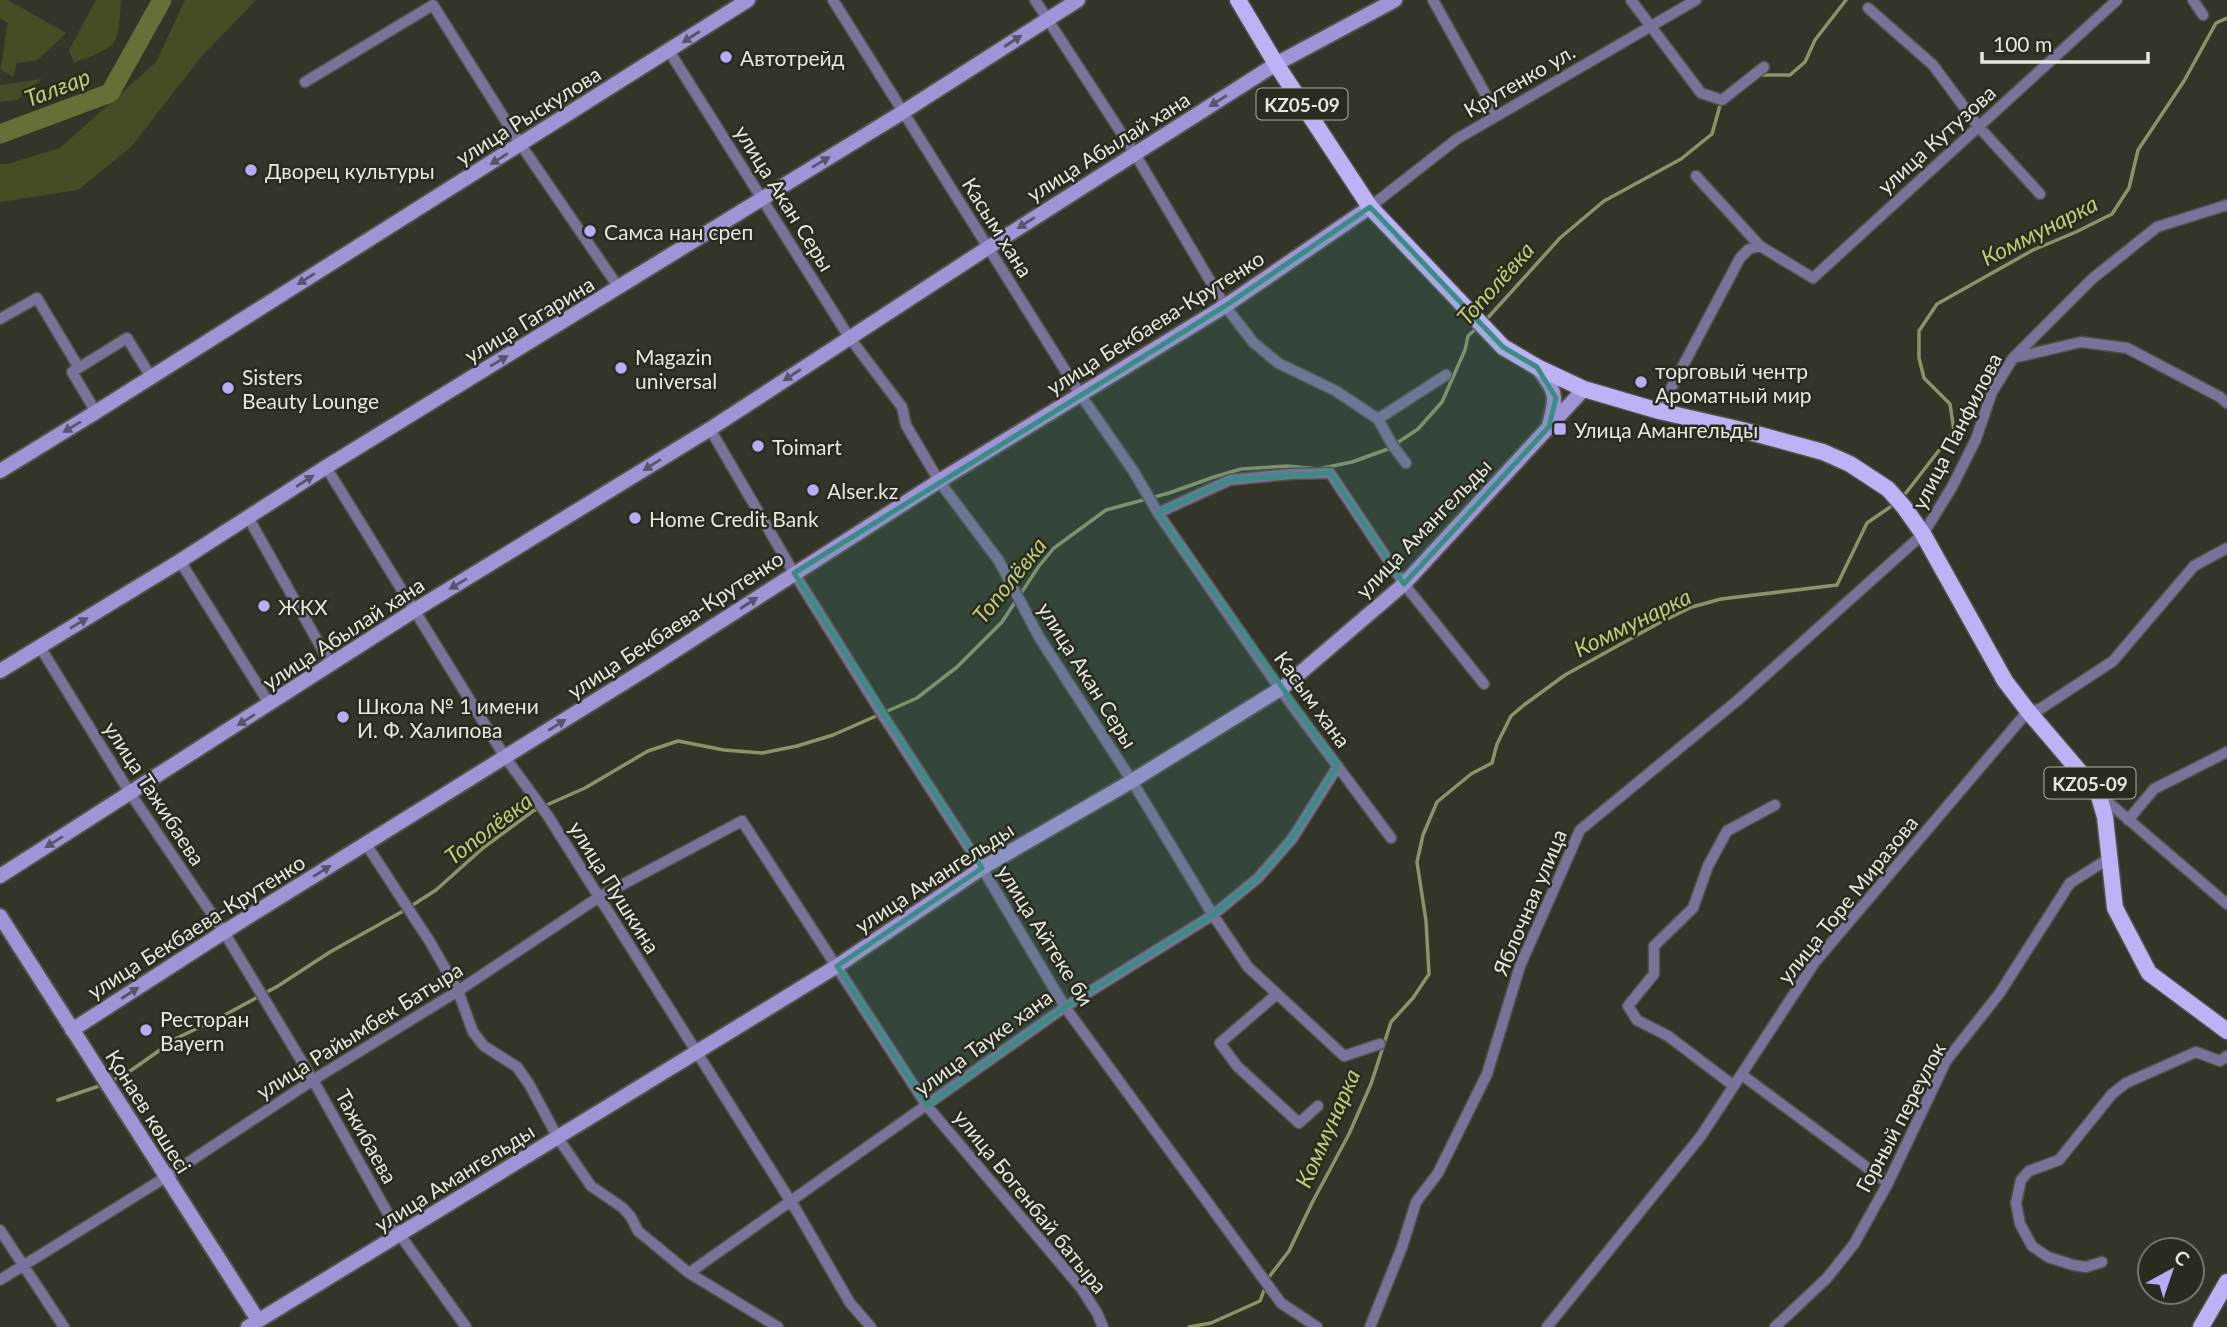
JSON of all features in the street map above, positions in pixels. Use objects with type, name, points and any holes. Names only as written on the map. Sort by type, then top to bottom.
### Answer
[{"type":"main road","name":"KZ05-09","points":[[1238,0],[1276,64],[1370,207],[1503,347],[1537,367],[1584,389],[1659,411],[1823,452],[1850,464],[1888,489],[1905,507],[1923,534],[2005,681],[2098,793],[2105,817],[2115,908],[2149,973],[2227,1031]]},
{"type":"main road","points":[[2201,1327],[2227,1282]]},
{"type":"street","name":"улица Рыскулова","points":[[0,471],[748,0]]},
{"type":"street","name":"Касым хана","points":[[833,0],[1080,394],[1158,512],[1280,690],[1391,838]]},
{"type":"street","points":[[1035,0],[1135,154],[1225,306],[1253,342],[1278,363],[1336,391],[1378,419],[1406,463]]},
{"type":"street","name":"улица Гагарина","points":[[0,671],[1078,0]]},
{"type":"street","name":"улица Абылай хана","points":[[0,876],[415,610],[710,429],[1276,64],[1395,0]]},
{"type":"street","points":[[1433,0],[1497,115]]},
{"type":"street","points":[[1632,0],[1701,93],[1722,100],[1764,66]]},
{"type":"street","name":"Крутенко ул.","points":[[1370,207],[1457,139],[1696,0]]},
{"type":"street","name":"улица Кутузова","points":[[1759,246],[1813,278],[2117,0]]},
{"type":"street","points":[[2193,0],[2203,15]]},
{"type":"street","points":[[305,82],[433,5],[521,145],[619,288]]},
{"type":"street","points":[[1868,8],[1933,65],[1978,126],[2040,194]]},
{"type":"street","name":"улица Акан Серы","points":[[669,51],[849,337],[902,407],[906,425],[939,481],[999,562],[1039,637],[1248,967],[1344,1056],[1380,1044]]},
{"type":"street","points":[[1659,411],[1740,258],[1749,249],[1759,246],[1696,176]]},
{"type":"street","name":"улица Панфилова","points":[[1923,534],[1952,487],[1976,439],[1992,392],[2013,358],[2092,279],[2157,227],[2227,205]]},
{"type":"street","name":"улица Бекбаева-Крутенко","points":[[72,1030],[659,661],[939,481],[1225,306],[1370,207]]},
{"type":"street","points":[[0,319],[37,298],[79,368]]},
{"type":"street","points":[[96,412],[72,372],[127,338],[152,377]]},
{"type":"street","points":[[2013,358],[2081,342],[2127,348],[2227,403]]},
{"type":"street","points":[[1537,367],[1551,385],[1556,398],[1549,427]]},
{"type":"street","points":[[1378,419],[1446,375]]},
{"type":"street","name":"улица Амангельды","points":[[256,1325],[837,966],[982,868],[1132,781],[1280,690],[1404,584],[1584,389]]},
{"type":"street","name":"улица Айтеке би","points":[[710,429],[794,573],[982,868],[1065,1007],[1260,1277],[1281,1303],[1317,1327]]},
{"type":"street","name":"улица Пушкина","points":[[326,467],[505,757],[548,816],[792,1203],[850,1303],[871,1327]]},
{"type":"street","points":[[1158,512],[1230,480],[1330,473],[1404,584],[1484,684]]},
{"type":"street","points":[[248,517],[331,665]]},
{"type":"street","name":"Яблочная улица","points":[[1370,1327],[1402,1247],[1416,1202],[1438,1173],[1487,1074],[1520,966],[1580,830],[1738,700],[1923,534]]},
{"type":"street","name":"улица Торе Миразова","points":[[1547,1327],[1701,1136],[1815,962],[2028,711],[2040,709],[2113,662],[2194,566],[2227,548]]},
{"type":"street","points":[[180,561],[270,705]]},
{"type":"street","name":"улица Тажибаева","points":[[40,647],[130,793],[241,960]]},
{"type":"street","points":[[2128,820],[2154,789],[2227,752]]},
{"type":"street","name":"улица Тауке хана","points":[[689,1273],[792,1203],[1065,1007],[1213,915],[1258,878],[1292,839],[1338,766]]},
{"type":"street","points":[[2098,793],[2227,904]]},
{"type":"street","points":[[1734,1086],[1668,1036],[1637,1020],[1629,1006],[1654,974],[1654,946],[1693,908],[1708,866],[1727,831],[1774,805]]},
{"type":"street","name":"улица Райымбек Батыра","points":[[0,1280],[166,1178],[313,1080],[458,991],[598,897],[742,821]]},
{"type":"street","name":"улица Богенбай батыра","points":[[742,821],[927,1106],[1081,1288],[1103,1327]]},
{"type":"street","points":[[366,844],[458,991],[473,1032],[484,1046],[517,1067],[558,1138],[591,1186],[623,1208],[632,1217],[638,1231],[689,1273],[778,1327]]},
{"type":"street","name":"Горный переулок","points":[[1775,1327],[1827,1278],[1854,1244],[1888,1184],[1946,1061],[1999,994],[2070,883],[2108,859]]},
{"type":"street","name":"Қонаев көшесі","points":[[0,916],[256,1325]]},
{"type":"street","name":"Тажибаева","points":[[241,960],[313,1080],[400,1235],[466,1327]]},
{"type":"street","points":[[1277,994],[1220,1044],[1237,1066],[1299,1123],[1318,1106]]},
{"type":"street","points":[[2102,1262],[2086,1268],[2048,1256],[2032,1246],[2020,1224],[2016,1203],[2021,1180],[2029,1171],[2059,1160],[2112,1094],[2126,1083],[2196,1052],[2220,1061],[2227,1056]]},
{"type":"street","points":[[1741,1075],[1888,1184]]},
{"type":"street","points":[[0,1230],[64,1327]]},
{"type":"highlighted area","points":[[1370,207],[1503,347],[1537,367],[1556,398],[1549,427],[1404,584],[1330,473],[1230,480],[1158,513],[1338,766],[1292,839],[1258,878],[1213,915],[1065,1007],[927,1106],[837,966],[982,868],[794,573],[1225,306]]},
{"type":"green space","points":[[0,0],[8,0],[66,33],[38,60],[17,63],[13,77],[0,69],[8,23],[0,18]]},
{"type":"green space","points":[[96,0],[121,0],[117,37],[108,48],[74,63],[69,50]]},
{"type":"green space","points":[[185,0],[256,0],[201,57],[131,147],[78,190],[0,202],[0,164],[60,148],[156,62]]},
{"type":"green space","points":[[42,79],[17,100],[0,102],[0,85]]},
{"type":"waterway","name":"Талғар","points":[[0,134],[110,93],[162,0]]},
{"type":"waterway","name":"Тополёвка","points":[[1759,75],[1790,75],[1805,62],[1815,40],[1846,0]]},
{"type":"waterway","name":"Коммунарка","points":[[1902,498],[1954,431],[1950,404],[1924,378],[1919,358],[1919,331],[1937,304],[2033,250],[2112,214],[2129,188],[2138,150],[2184,81],[2216,23],[2227,18]]},
{"type":"waterway","name":"Тополёвка","points":[[1484,322],[1560,238],[1604,201],[1681,159],[1712,134],[1721,102]]},
{"type":"waterway","name":"Тополёвка","points":[[109,1082],[126,1074],[177,1038],[278,986],[330,952],[405,910],[436,890],[483,848],[533,811],[585,788],[648,751],[678,741],[724,750],[762,753],[833,735],[917,698],[957,667],[1002,622],[1054,548],[1106,510],[1241,469],[1287,466],[1318,469],[1352,462],[1388,449],[1418,429],[1442,402],[1465,350],[1468,336],[1478,327]]},
{"type":"waterway","name":"Коммунарка","points":[[1189,1327],[1211,1323],[1260,1301],[1269,1277],[1289,1251],[1349,1134],[1371,1084],[1391,1022],[1413,998],[1429,974],[1426,921],[1417,862],[1423,835],[1437,802],[1471,774],[1492,763],[1497,744],[1511,716],[1565,675],[1692,607],[1721,599],[1837,585],[1867,523],[1896,503]]},
{"type":"waterway","name":"Тополёвка","points":[[58,1100],[102,1085]]},
{"type":"place","name":"Автотрейд","points":[[726,57]]},
{"type":"place","name":"Дворец культуры","points":[[251,170]]},
{"type":"place","name":"Самса нан среп","points":[[590,231]]},
{"type":"place","name":"Magazin universal","points":[[621,368]]},
{"type":"place","name":"торговый чентр Ароматный мир","points":[[1641,382]]},
{"type":"place","name":"Sisters Beauty Lounge","points":[[228,388]]},
{"type":"place","name":"Улица Амангельды","points":[[1560,429]]},
{"type":"place","name":"Toimart","points":[[758,446]]},
{"type":"place","name":"Alser.kz","points":[[813,490]]},
{"type":"place","name":"Home Credit Bank","points":[[635,518]]},
{"type":"place","name":"ЖКХ","points":[[264,606]]},
{"type":"place","name":"Школа № 1 имени И. Ф. Халипова","points":[[343,717]]},
{"type":"place","name":"Ресторан Bayern","points":[[146,1030]]}]
